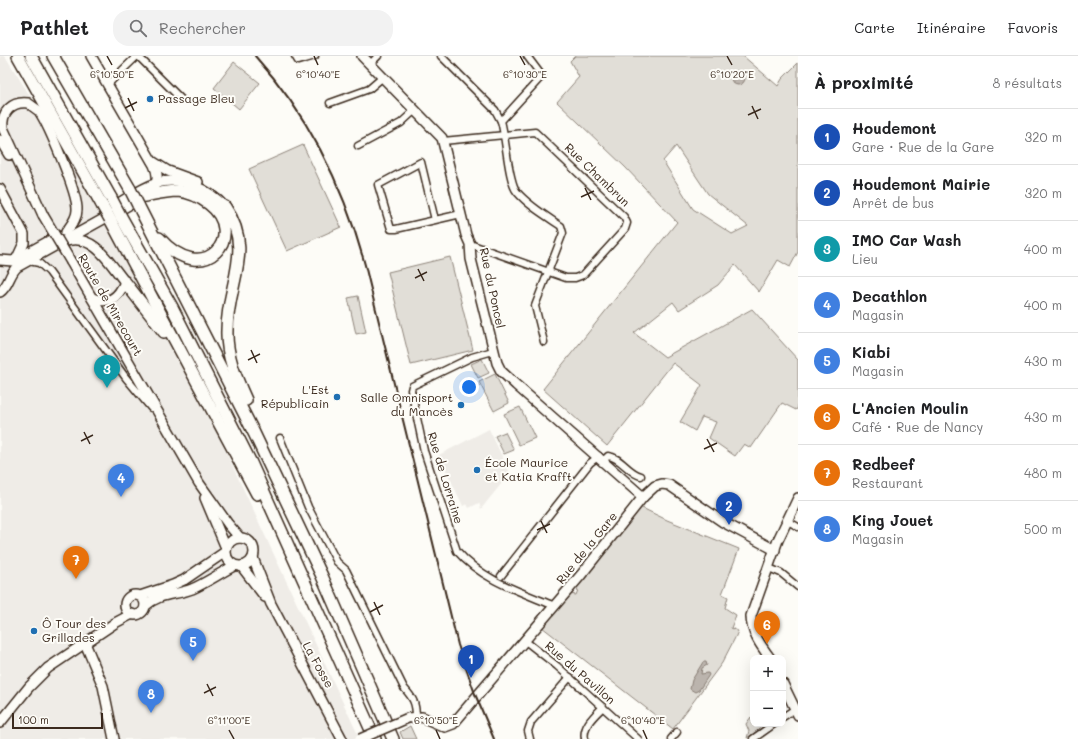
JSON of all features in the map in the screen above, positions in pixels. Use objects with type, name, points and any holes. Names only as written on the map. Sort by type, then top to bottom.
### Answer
[{"type":"highway","points":[[18,56],[107,202]]},
{"type":"highway","points":[[31,56],[115,217],[204,395],[267,512],[288,544]]},
{"type":"highway","points":[[53,56],[130,189],[147,193],[178,191],[197,197],[211,205],[219,214],[224,232],[220,246],[210,256],[197,260],[190,260],[173,252],[149,226]]},
{"type":"highway","points":[[147,193],[149,226],[254,433],[322,576],[393,739]]},
{"type":"highway","points":[[225,207],[233,218],[239,239],[238,268],[229,308],[226,330],[228,350],[234,372],[254,418],[254,433]]},
{"type":"highway","points":[[115,217],[172,307],[204,370],[288,544],[375,739]]},
{"type":"highway","points":[[125,282],[162,328],[204,395]]},
{"type":"street","points":[[0,292],[7,285],[14,270],[56,244],[147,193],[158,175],[91,56]]},
{"type":"street","points":[[107,85],[138,56],[181,99]]},
{"type":"street","points":[[295,56],[298,61],[315,56]]},
{"type":"street","name":"Rue du Poncel","points":[[362,56],[443,141],[460,214],[467,240],[470,244],[471,259],[493,350],[499,367],[505,375],[643,497]]},
{"type":"street","points":[[370,64],[378,56]]},
{"type":"street","points":[[441,56],[494,110],[501,121],[505,135],[508,159],[516,190],[563,230],[563,236],[535,306],[544,342]]},
{"type":"street","points":[[501,121],[542,76],[527,56]]},
{"type":"street","points":[[330,103],[369,89],[383,78]]},
{"type":"street","points":[[44,215],[3,128],[3,117],[5,113],[11,106],[19,103],[28,104],[42,115],[72,187],[77,205],[77,212],[66,232]]},
{"type":"street","points":[[358,146],[401,123],[415,110]]},
{"type":"street","name":"Rue Chambrun","points":[[470,244],[566,278],[575,278],[583,275],[625,229],[627,223],[624,217],[535,132],[505,135]]},
{"type":"street","points":[[443,141],[505,135]]},
{"type":"street","name":"Route de Mirecourt","points":[[0,140],[199,482],[228,524],[240,538]]},
{"type":"street","points":[[150,159],[168,171],[205,185],[209,188],[210,193]]},
{"type":"street","points":[[435,220],[421,162],[378,185],[391,229],[396,229],[435,220],[460,214]]},
{"type":"street","points":[[9,280],[0,261],[10,261],[17,258],[66,232],[147,193],[183,183],[210,193],[225,207]]},
{"type":"street","points":[[0,189],[24,234],[24,242],[17,258]]},
{"type":"street","points":[[56,244],[78,239],[90,243],[125,282],[121,292],[108,301],[92,298]]},
{"type":"street","points":[[27,261],[39,263],[49,272],[138,395],[145,400],[158,419],[167,426]]},
{"type":"street","name":"Rue de Lorraine","points":[[493,350],[472,356],[411,388],[424,451],[457,551],[468,562],[496,581],[550,604],[554,608]]},
{"type":"street","points":[[280,438],[308,507],[337,562],[346,570],[404,688],[413,697],[416,706],[412,717],[360,739]]},
{"type":"street","points":[[501,576],[590,463],[608,456],[613,456],[633,474],[641,476]]},
{"type":"street","name":"Route de Mirecourt","points":[[199,482],[226,550]]},
{"type":"street","name":"Rue de la Gare","points":[[412,717],[445,727],[452,725],[457,721],[524,640],[554,608],[643,497],[654,486],[662,484],[669,485],[723,522],[775,550]]},
{"type":"street","points":[[768,655],[760,646],[752,626],[752,611],[775,550],[798,498]]},
{"type":"street","points":[[788,521],[798,527]]},
{"type":"street","points":[[1,720],[42,673],[85,643],[115,623],[132,614],[139,614],[145,606],[157,597],[184,591],[198,586],[238,566],[248,564],[253,558],[253,546],[248,540],[240,538],[233,540],[226,550],[179,582],[140,596],[134,595],[129,597],[115,623]]},
{"type":"street","points":[[226,550],[228,560],[238,566]]},
{"type":"street","name":"La Fosse","points":[[253,558],[271,604],[342,739]]},
{"type":"street","name":"La Fosse","points":[[238,566],[271,604]]},
{"type":"street","points":[[769,568],[781,574],[798,587]]},
{"type":"street","points":[[140,596],[144,600],[145,606]]},
{"type":"street","points":[[125,606],[126,610],[132,614]]},
{"type":"street","points":[[752,626],[759,625],[766,629],[770,623]]},
{"type":"street","name":"Rue du Pavillon","points":[[524,640],[570,677],[638,739]]},
{"type":"street","points":[[85,643],[103,686],[114,739]]},
{"type":"street","points":[[530,739],[528,731],[531,722],[570,677]]},
{"type":"street","points":[[786,690],[796,712],[786,716]]},
{"type":"street","points":[[585,739],[584,731],[586,726],[603,707]]},
{"type":"street","points":[[753,739],[770,727]]},
{"type":"street","points":[[671,739],[676,732]]},
{"type":"shaded area","points":[[0,56],[5,56],[92,195],[198,392],[360,739],[0,739]]},
{"type":"shaded area","points":[[575,56],[743,56],[778,86],[782,79],[798,63],[798,252],[790,267],[778,260],[759,292],[735,265],[718,285],[679,310],[673,302],[634,333],[665,357],[752,309],[798,360],[798,407],[796,410],[782,403],[751,448],[744,444],[735,456],[709,438],[716,422],[702,417],[695,431],[680,422],[702,385],[673,363],[607,446],[543,389],[677,222],[625,167],[557,102],[579,77],[570,61]],"holes":[[[676,146],[708,194],[748,226],[732,234],[693,209],[663,161]]]},
{"type":"shaded area","points":[[234,62],[260,83],[239,109],[214,88]]},
{"type":"shaded area","points":[[735,71],[741,71],[745,75],[745,81],[741,85],[735,85],[731,81],[731,75]]},
{"type":"shaded area","points":[[303,145],[341,227],[287,251],[249,169]]},
{"type":"shaded area","points":[[450,257],[473,350],[411,365],[388,272]]},
{"type":"shaded area","points":[[358,296],[366,332],[356,334],[348,298]]},
{"type":"shaded area","points":[[482,359],[489,373],[478,378],[471,364]]},
{"type":"shaded area","points":[[495,374],[509,403],[494,411],[479,382]]},
{"type":"shaded area","points":[[520,407],[535,438],[519,445],[504,414]]},
{"type":"shaded area","name":"École Maurice et Katia Krafft","points":[[489,429],[510,473],[481,509],[479,503],[469,508],[467,504],[463,506],[439,455]]},
{"type":"shaded area","points":[[505,432],[514,450],[504,454],[495,436]]},
{"type":"shaded area","points":[[640,507],[667,520],[739,549],[722,594],[728,597],[725,608],[736,615],[731,628],[738,631],[722,663],[673,729],[542,627],[570,594],[576,595],[578,590],[576,588]]},
{"type":"shaded area","points":[[703,662],[706,662],[707,665],[702,668],[701,674],[708,673],[709,675],[699,690],[695,692],[690,689],[692,680]]},
{"type":"shaded area","points":[[750,718],[750,727],[763,727],[747,738],[749,731],[746,724]]},
{"type":"shaded area","points":[[410,726],[416,739],[403,739],[400,732]]},
{"type":"railway","points":[[255,56],[275,79],[308,128],[323,154],[347,208],[365,265],[458,645],[475,694],[494,739]]},
{"type":"place","name":"Passage Bleu","points":[[150,99]]},
{"type":"place","name":"IMO Car Wash","points":[[107,388]]},
{"type":"place","name":"L'Est Républicain","points":[[337,397]]},
{"type":"place","name":"Salle Omnisport du Mancès","points":[[461,405]]},
{"type":"place","name":"École Maurice et Katia Krafft","points":[[477,470]]},
{"type":"place","name":"Decathlon","points":[[121,497]]},
{"type":"place","name":"Houdemont Mairie","points":[[729,525]]},
{"type":"place","name":"Redbeef","points":[[76,579]]},
{"type":"place","name":"Ô Tour des Grillades","points":[[34,631]]},
{"type":"place","name":"L'Ancien Moulin","points":[[767,644]]},
{"type":"place","name":"Kiabi","points":[[193,661]]},
{"type":"place","name":"Houdemont","points":[[471,678]]},
{"type":"place","name":"King Jouet","points":[[151,713]]}]
